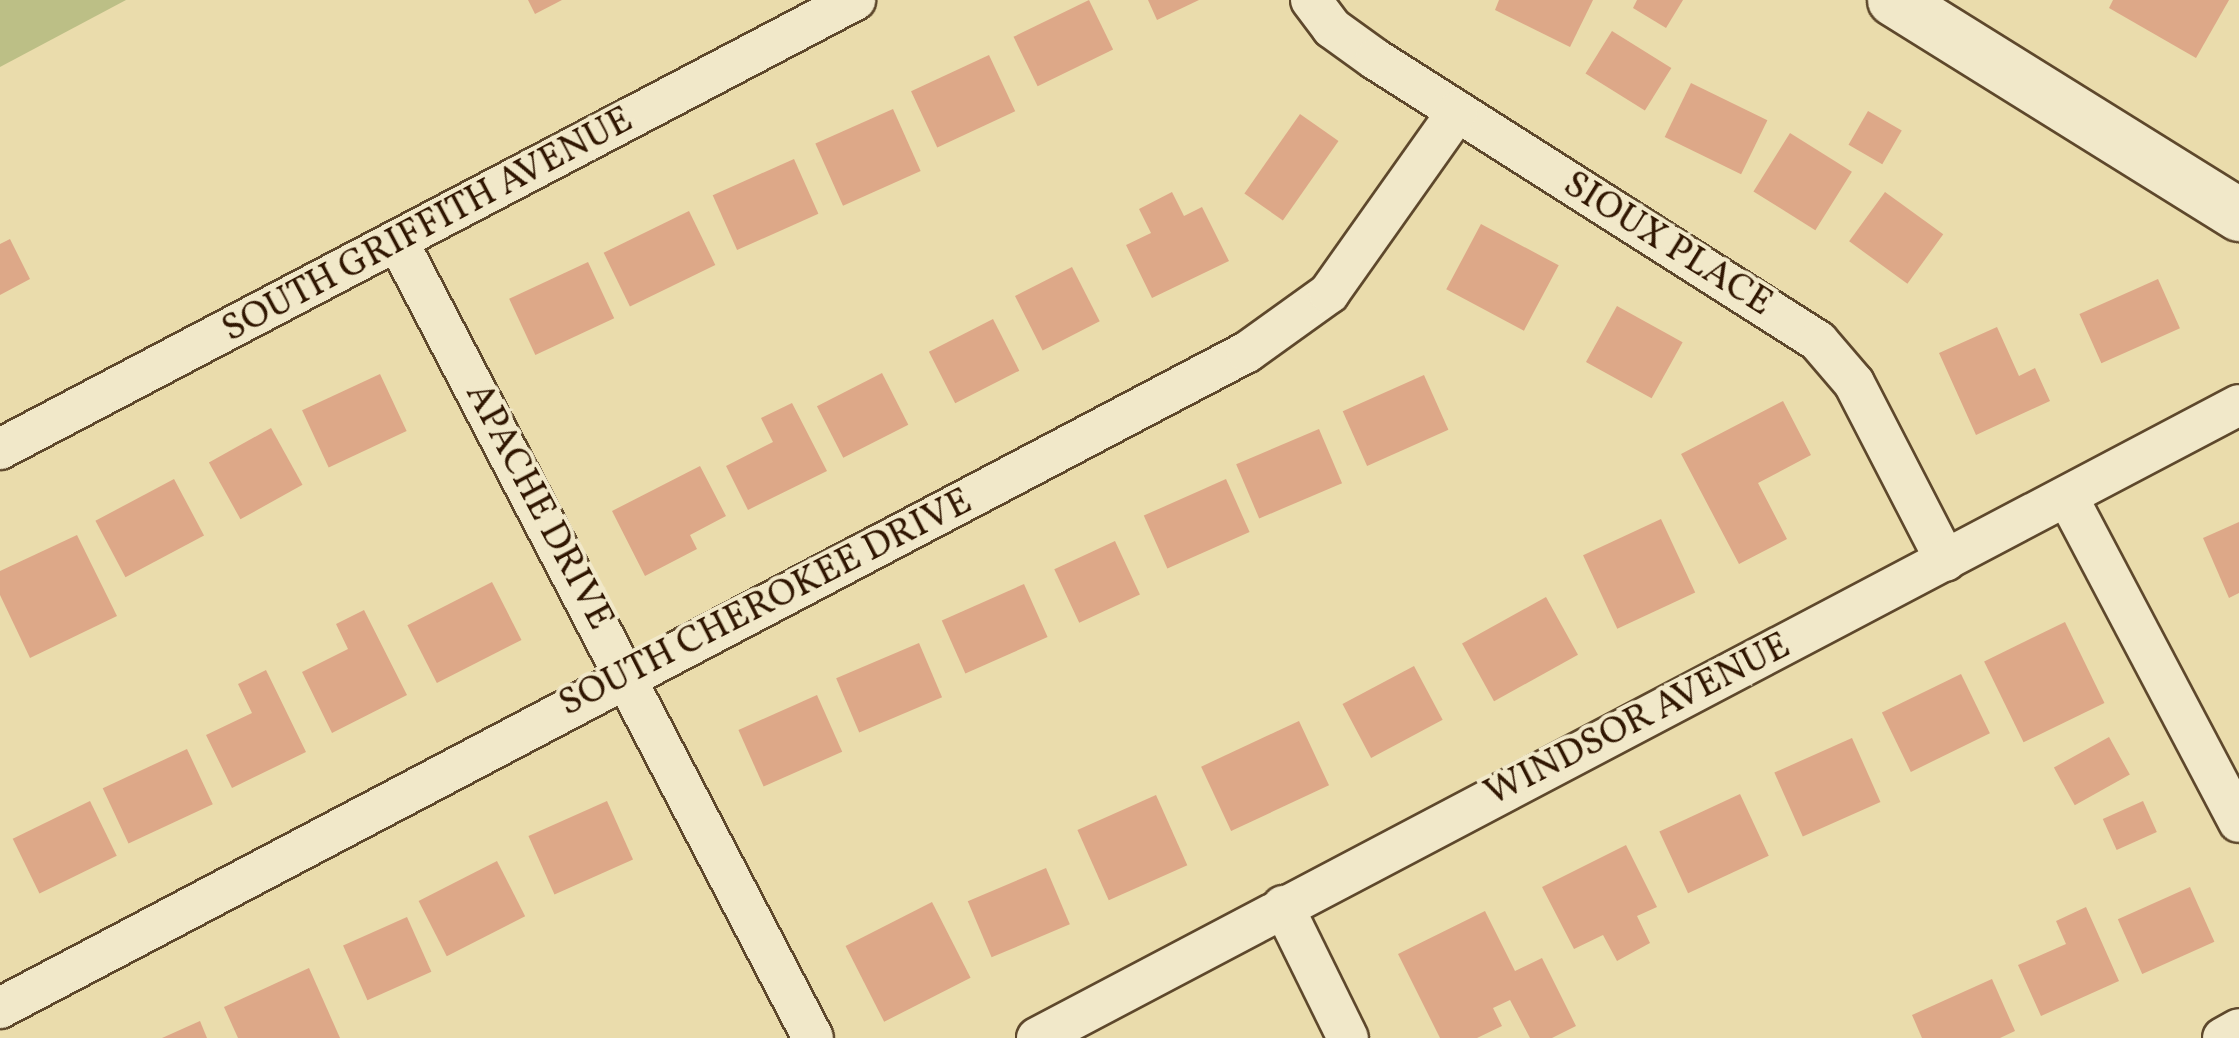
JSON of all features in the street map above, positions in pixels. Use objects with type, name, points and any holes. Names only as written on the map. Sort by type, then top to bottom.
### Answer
[{"type":"street","name":"SOUTH GRIFFITH AVENUE","points":[[0,449],[398,244],[855,0]]},
{"type":"street","name":"SIOUX PLACE","points":[[1311,0],[1332,28],[1818,341],[1854,383],[1946,561]]},
{"type":"street","points":[[1894,0],[2239,215]]},
{"type":"street","name":"SOUTH CHEROKEE DRIVE","points":[[0,1008],[624,674],[785,598],[1293,324],[1355,259],[1457,112]]},
{"type":"street","name":"APACHE DRIVE","points":[[398,244],[813,1038]]},
{"type":"street","name":"WINDSOR AVENUE","points":[[1037,1038],[2239,405]]},
{"type":"street","points":[[2068,498],[2239,822]]},
{"type":"street","points":[[1284,906],[1348,1038]]},
{"type":"street","points":[[2223,1038],[2239,1030]]},
{"type":"green space","points":[[0,0],[126,0],[0,67]]},
{"type":"building","points":[[528,0],[562,0],[535,14]]},
{"type":"building","points":[[1089,0],[1113,49],[1038,86],[1014,37]]},
{"type":"building","points":[[1148,0],[1199,0],[1157,20]]},
{"type":"building","points":[[1499,0],[1593,0],[1570,47],[1495,10]]},
{"type":"building","points":[[1637,0],[1683,0],[1666,28],[1633,8]]},
{"type":"building","points":[[2113,0],[2229,0],[2196,58],[2109,8]]},
{"type":"building","points":[[1612,31],[1671,68],[1645,110],[1586,73]]},
{"type":"building","points":[[989,55],[1015,111],[937,148],[911,91]]},
{"type":"building","points":[[1691,83],[1767,120],[1741,174],[1665,137]]},
{"type":"building","points":[[893,109],[921,171],[843,206],[815,144]]},
{"type":"building","points":[[1868,111],[1902,130],[1882,164],[1848,145]]},
{"type":"building","points":[[1300,114],[1339,141],[1283,220],[1244,193]]},
{"type":"building","points":[[1790,133],[1852,172],[1815,230],[1753,192]]},
{"type":"building","points":[[794,159],[818,214],[737,250],[713,195]]},
{"type":"building","points":[[1172,192],[1184,216],[1202,207],[1229,261],[1152,298],[1126,245],[1151,233],[1139,209]]},
{"type":"building","points":[[1885,192],[1943,234],[1907,284],[1849,241]]},
{"type":"building","points":[[689,211],[715,265],[630,307],[604,253]]},
{"type":"building","points":[[1481,224],[1559,265],[1524,331],[1446,289]]},
{"type":"building","points":[[10,239],[30,279],[0,295],[0,244]]},
{"type":"building","points":[[588,262],[614,318],[535,355],[509,299]]},
{"type":"building","points":[[1072,267],[1100,321],[1043,350],[1015,296]]},
{"type":"building","points":[[2158,279],[2180,328],[2101,363],[2079,314]]},
{"type":"building","points":[[1617,306],[1683,342],[1652,398],[1586,362]]},
{"type":"building","points":[[993,319],[1019,371],[955,403],[929,352]]},
{"type":"building","points":[[1997,327],[2019,376],[2035,368],[2050,401],[1976,435],[1939,353]]},
{"type":"building","points":[[882,373],[908,425],[843,458],[817,406]]},
{"type":"building","points":[[380,374],[407,431],[329,467],[302,410]]},
{"type":"building","points":[[1424,375],[1448,430],[1367,466],[1343,411]]},
{"type":"building","points":[[1783,401],[1811,455],[1758,483],[1787,539],[1739,564],[1681,454]]},
{"type":"building","points":[[792,403],[827,471],[748,510],[726,466],[773,442],[761,418]]},
{"type":"building","points":[[271,428],[303,485],[240,519],[209,462]]},
{"type":"building","points":[[1319,429],[1342,483],[1259,518],[1236,464]]},
{"type":"building","points":[[700,466],[726,516],[690,535],[697,549],[645,576],[612,511]]},
{"type":"building","points":[[174,479],[204,536],[125,577],[95,521]]},
{"type":"building","points":[[1226,479],[1250,532],[1167,569],[1144,516]]},
{"type":"building","points":[[1661,519],[1695,592],[1617,629],[1583,555]]},
{"type":"building","points":[[2239,522],[2239,593],[2229,598],[2203,538]]},
{"type":"building","points":[[77,535],[117,616],[30,658],[0,595],[0,571]]},
{"type":"building","points":[[1115,541],[1140,594],[1079,623],[1054,569]]},
{"type":"building","points":[[492,582],[522,640],[437,683],[407,625]]},
{"type":"building","points":[[1024,584],[1048,637],[965,674],[942,621]]},
{"type":"building","points":[[1546,597],[1578,655],[1494,701],[1462,644]]},
{"type":"building","points":[[364,610],[407,695],[332,733],[302,672],[348,649],[336,624]]},
{"type":"building","points":[[2065,622],[2104,703],[2024,742],[1984,661]]},
{"type":"building","points":[[919,643],[942,697],[859,732],[836,678]]},
{"type":"building","points":[[1414,666],[1443,720],[1371,758],[1342,704]]},
{"type":"building","points":[[266,670],[306,752],[232,788],[206,735],[252,713],[238,684]]},
{"type":"building","points":[[1961,674],[1990,733],[1911,772],[1882,713]]},
{"type":"building","points":[[817,695],[842,752],[764,787],[738,730]]},
{"type":"building","points":[[1299,721],[1329,785],[1231,831],[1201,767]]},
{"type":"building","points":[[2109,737],[2130,775],[2075,805],[2054,768]]},
{"type":"building","points":[[1852,738],[1880,802],[1803,837],[1774,773]]},
{"type":"building","points":[[187,749],[213,804],[128,844],[103,788]]},
{"type":"building","points":[[1740,794],[1769,856],[1688,893],[1659,832]]},
{"type":"building","points":[[1156,795],[1187,865],[1109,900],[1077,830]]},
{"type":"building","points":[[90,801],[117,856],[39,894],[13,839]]},
{"type":"building","points":[[607,801],[633,859],[554,894],[528,836]]},
{"type":"building","points":[[2143,801],[2157,832],[2117,850],[2103,819]]},
{"type":"building","points":[[1626,845],[1657,907],[1637,916],[1650,943],[1617,961],[1603,935],[1574,949],[1542,887]]},
{"type":"building","points":[[497,861],[525,916],[447,956],[419,901]]},
{"type":"building","points":[[1046,868],[1070,924],[992,957],[968,901]]},
{"type":"building","points":[[2190,887],[2214,942],[2142,974],[2118,919]]},
{"type":"building","points":[[932,902],[971,978],[884,1022],[846,946]]},
{"type":"building","points":[[2086,907],[2119,981],[2041,1016],[2018,965],[2066,944],[2056,921]]},
{"type":"building","points":[[1485,911],[1515,971],[1542,958],[1576,1026],[1552,1038],[1530,1038],[1510,1000],[1493,1008],[1502,1026],[1477,1038],[1440,1038],[1398,954]]},
{"type":"building","points":[[407,917],[431,972],[367,1000],[343,945]]},
{"type":"building","points":[[309,968],[340,1038],[238,1038],[224,1007]]},
{"type":"building","points":[[1992,979],[2015,1031],[2000,1038],[1922,1038],[1912,1015]]},
{"type":"building","points":[[200,1021],[207,1038],[162,1038]]}]
